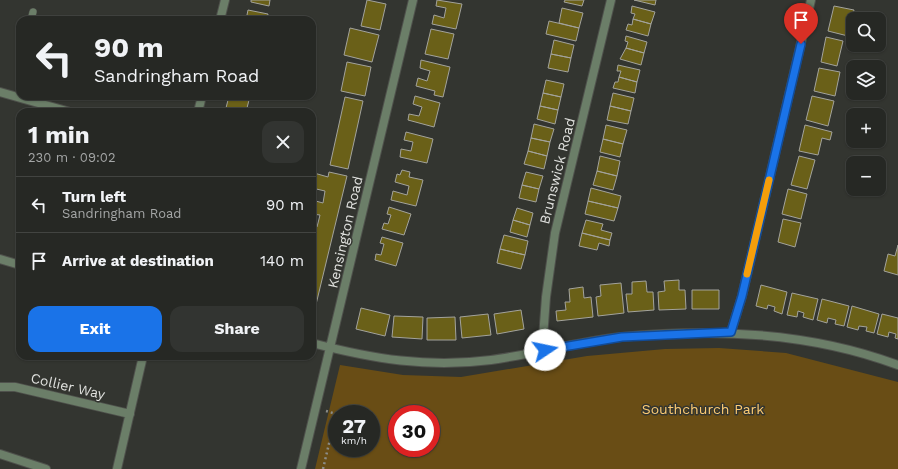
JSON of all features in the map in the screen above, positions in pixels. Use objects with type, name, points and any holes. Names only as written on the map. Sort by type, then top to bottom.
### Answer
[{"type":"street","points":[[221,16],[225,0]]},
{"type":"street","name":"Kensington Road","points":[[301,469],[413,0]]},
{"type":"street","name":"Brunswick Road","points":[[545,350],[543,338],[546,297],[555,233],[611,0]]},
{"type":"street","points":[[731,332],[742,296],[811,0]]},
{"type":"street","points":[[0,92],[16,93]]},
{"type":"street","points":[[38,100],[59,108]]},
{"type":"street","points":[[0,260],[16,264]]},
{"type":"street","points":[[316,344],[366,357],[413,363],[451,363],[490,360],[622,337],[731,332],[770,335],[804,341],[859,353],[898,365]]},
{"type":"street","points":[[117,469],[142,360]]},
{"type":"street","name":"Collier Way","points":[[0,387],[15,387],[130,414]]},
{"type":"street","points":[[0,454],[46,469]]},
{"type":"lane","points":[[32,16],[33,12]]},
{"type":"path","points":[[316,409],[336,414],[323,469]]},
{"type":"green space","name":"Southchurch Park","points":[[719,348],[786,353],[898,382],[898,469],[315,469],[328,415],[328,457],[380,457],[380,405],[330,405],[340,365],[403,375],[461,377],[587,356],[665,349]]},
{"type":"building","points":[[251,0],[270,0],[269,6],[251,2]]},
{"type":"building","points":[[367,0],[386,4],[380,30],[361,26]]},
{"type":"building","points":[[437,0],[462,4],[456,29],[432,24],[434,15],[444,18],[446,8],[436,6]]},
{"type":"building","points":[[565,0],[584,0],[582,6],[564,2]]},
{"type":"building","points":[[634,0],[656,0],[655,5]]},
{"type":"building","points":[[632,6],[655,12],[651,24],[633,19],[635,14],[631,13]]},
{"type":"building","points":[[834,6],[854,10],[854,12],[846,12],[846,36],[828,31]]},
{"type":"building","points":[[562,8],[583,13],[579,28],[559,23]]},
{"type":"building","points":[[248,10],[268,14],[268,16],[247,16]]},
{"type":"building","points":[[633,19],[651,24],[648,36],[626,30],[628,24],[632,25]]},
{"type":"building","points":[[549,21],[579,28],[576,41],[546,34]]},
{"type":"building","points":[[350,28],[379,35],[372,62],[344,55]]},
{"type":"building","points":[[431,29],[454,34],[448,59],[425,54]]},
{"type":"building","points":[[626,36],[647,42],[644,53],[626,48],[628,42],[625,41]]},
{"type":"building","points":[[826,37],[843,41],[837,66],[821,62]]},
{"type":"building","points":[[554,40],[574,45],[571,58],[551,54]]},
{"type":"building","points":[[626,48],[644,53],[641,65],[620,59]]},
{"type":"building","points":[[551,54],[571,58],[568,72],[548,68]]},
{"type":"building","points":[[421,60],[450,67],[443,97],[434,95],[435,91],[416,86],[418,78],[427,81],[430,71],[420,68]]},
{"type":"building","points":[[347,62],[371,67],[365,96],[341,91]]},
{"type":"building","points":[[618,65],[640,70],[637,82],[619,77],[621,71],[617,71]]},
{"type":"building","points":[[819,68],[840,72],[835,96],[814,91]]},
{"type":"building","points":[[619,77],[637,82],[635,93],[613,88],[615,82],[618,82]]},
{"type":"building","points":[[546,80],[564,84],[561,97],[543,93]]},
{"type":"building","points":[[543,93],[561,97],[558,110],[540,106]]},
{"type":"building","points":[[613,93],[634,98],[631,111],[610,106]]},
{"type":"building","points":[[415,96],[440,103],[434,127],[408,120],[409,114],[419,116],[422,107],[413,104]]},
{"type":"building","points":[[812,96],[834,101],[828,126],[806,120]]},
{"type":"building","points":[[345,97],[363,101],[348,169],[330,165]]},
{"type":"building","points":[[228,100],[249,100],[247,108],[226,108]]},
{"type":"building","points":[[540,106],[558,110],[555,124],[537,119]]},
{"type":"building","points":[[610,106],[631,111],[628,124],[607,120]]},
{"type":"building","points":[[534,124],[554,129],[550,142],[531,138]]},
{"type":"building","points":[[606,125],[627,130],[623,144],[603,139]]},
{"type":"building","points":[[805,125],[832,132],[830,140],[822,138],[818,155],[799,151]]},
{"type":"building","points":[[406,132],[433,139],[427,163],[400,157],[401,149],[411,151],[413,142],[404,140]]},
{"type":"building","points":[[531,138],[550,142],[547,156],[528,151]]},
{"type":"building","points":[[603,139],[623,144],[620,157],[600,152]]},
{"type":"building","points":[[528,151],[547,156],[544,169],[524,164]]},
{"type":"building","points":[[600,156],[620,161],[617,176],[597,171]]},
{"type":"building","points":[[799,156],[815,160],[807,189],[791,185]]},
{"type":"building","points":[[402,170],[410,172],[409,177],[423,180],[416,206],[391,200],[393,191],[407,195],[409,186],[395,182],[397,174],[400,175]]},
{"type":"building","points":[[597,171],[617,176],[613,190],[593,185]]},
{"type":"building","points":[[329,172],[347,176],[316,304],[316,227],[320,215],[316,214],[316,201],[323,203],[325,191],[316,189],[316,174],[328,177]]},
{"type":"building","points":[[526,172],[543,176],[539,189],[522,185]]},
{"type":"building","points":[[522,185],[539,189],[536,202],[519,198]]},
{"type":"building","points":[[591,188],[621,196],[618,208],[588,201]]},
{"type":"building","points":[[788,189],[807,194],[801,219],[782,214]]},
{"type":"building","points":[[588,201],[618,208],[614,221],[585,214]]},
{"type":"building","points":[[389,207],[411,214],[404,235],[382,229],[384,223],[388,224],[391,215],[387,214]]},
{"type":"building","points":[[517,208],[533,213],[530,225],[513,220]]},
{"type":"building","points":[[783,219],[801,223],[795,247],[778,242]]},
{"type":"building","points":[[513,220],[530,225],[527,237],[510,232]]},
{"type":"building","points":[[586,220],[603,224],[601,230],[612,233],[610,240],[582,233]]},
{"type":"building","points":[[582,233],[610,240],[609,246],[599,243],[597,250],[579,246]]},
{"type":"building","points":[[504,235],[528,241],[525,255],[500,249]]},
{"type":"building","points":[[382,237],[403,243],[396,266],[375,260],[376,254],[381,255],[384,244],[380,243]]},
{"type":"building","points":[[898,245],[898,275],[884,271],[888,254],[895,256]]},
{"type":"building","points":[[500,249],[525,255],[521,269],[497,263]]},
{"type":"building","points":[[679,280],[679,290],[685,290],[686,309],[659,310],[658,292],[665,291],[664,281]]},
{"type":"building","points":[[646,281],[647,292],[653,292],[654,310],[628,312],[626,294],[632,294],[632,282]]},
{"type":"building","points":[[621,283],[624,313],[598,316],[596,297],[601,296],[600,285]]},
{"type":"building","points":[[761,285],[787,292],[782,314],[774,311],[775,307],[768,305],[767,309],[756,306]]},
{"type":"building","points":[[583,287],[584,298],[591,297],[593,317],[557,321],[556,311],[566,310],[565,302],[570,302],[569,289]]},
{"type":"building","points":[[692,290],[719,290],[719,309],[692,309]]},
{"type":"building","points":[[792,293],[818,299],[813,320],[803,317],[804,313],[798,311],[797,317],[787,315]]},
{"type":"building","points":[[822,299],[849,306],[844,326],[835,324],[836,320],[828,318],[827,323],[817,320]]},
{"type":"building","points":[[852,306],[879,314],[874,333],[866,331],[867,327],[859,326],[858,330],[847,327]]},
{"type":"building","points":[[361,308],[390,315],[385,336],[356,329]]},
{"type":"building","points":[[521,310],[524,329],[497,334],[494,314]]},
{"type":"building","points":[[488,314],[491,335],[462,338],[460,317]]},
{"type":"building","points":[[882,314],[898,318],[898,339],[895,338],[896,334],[889,332],[888,337],[877,334]]},
{"type":"building","points":[[394,316],[423,317],[422,339],[392,337]]},
{"type":"building","points":[[455,317],[456,340],[427,340],[427,318]]},
{"type":"slow traffic","points":[[747,274],[769,180]]},
{"type":"route","points":[[545,350],[622,337],[731,332],[742,296],[801,44]]}]
